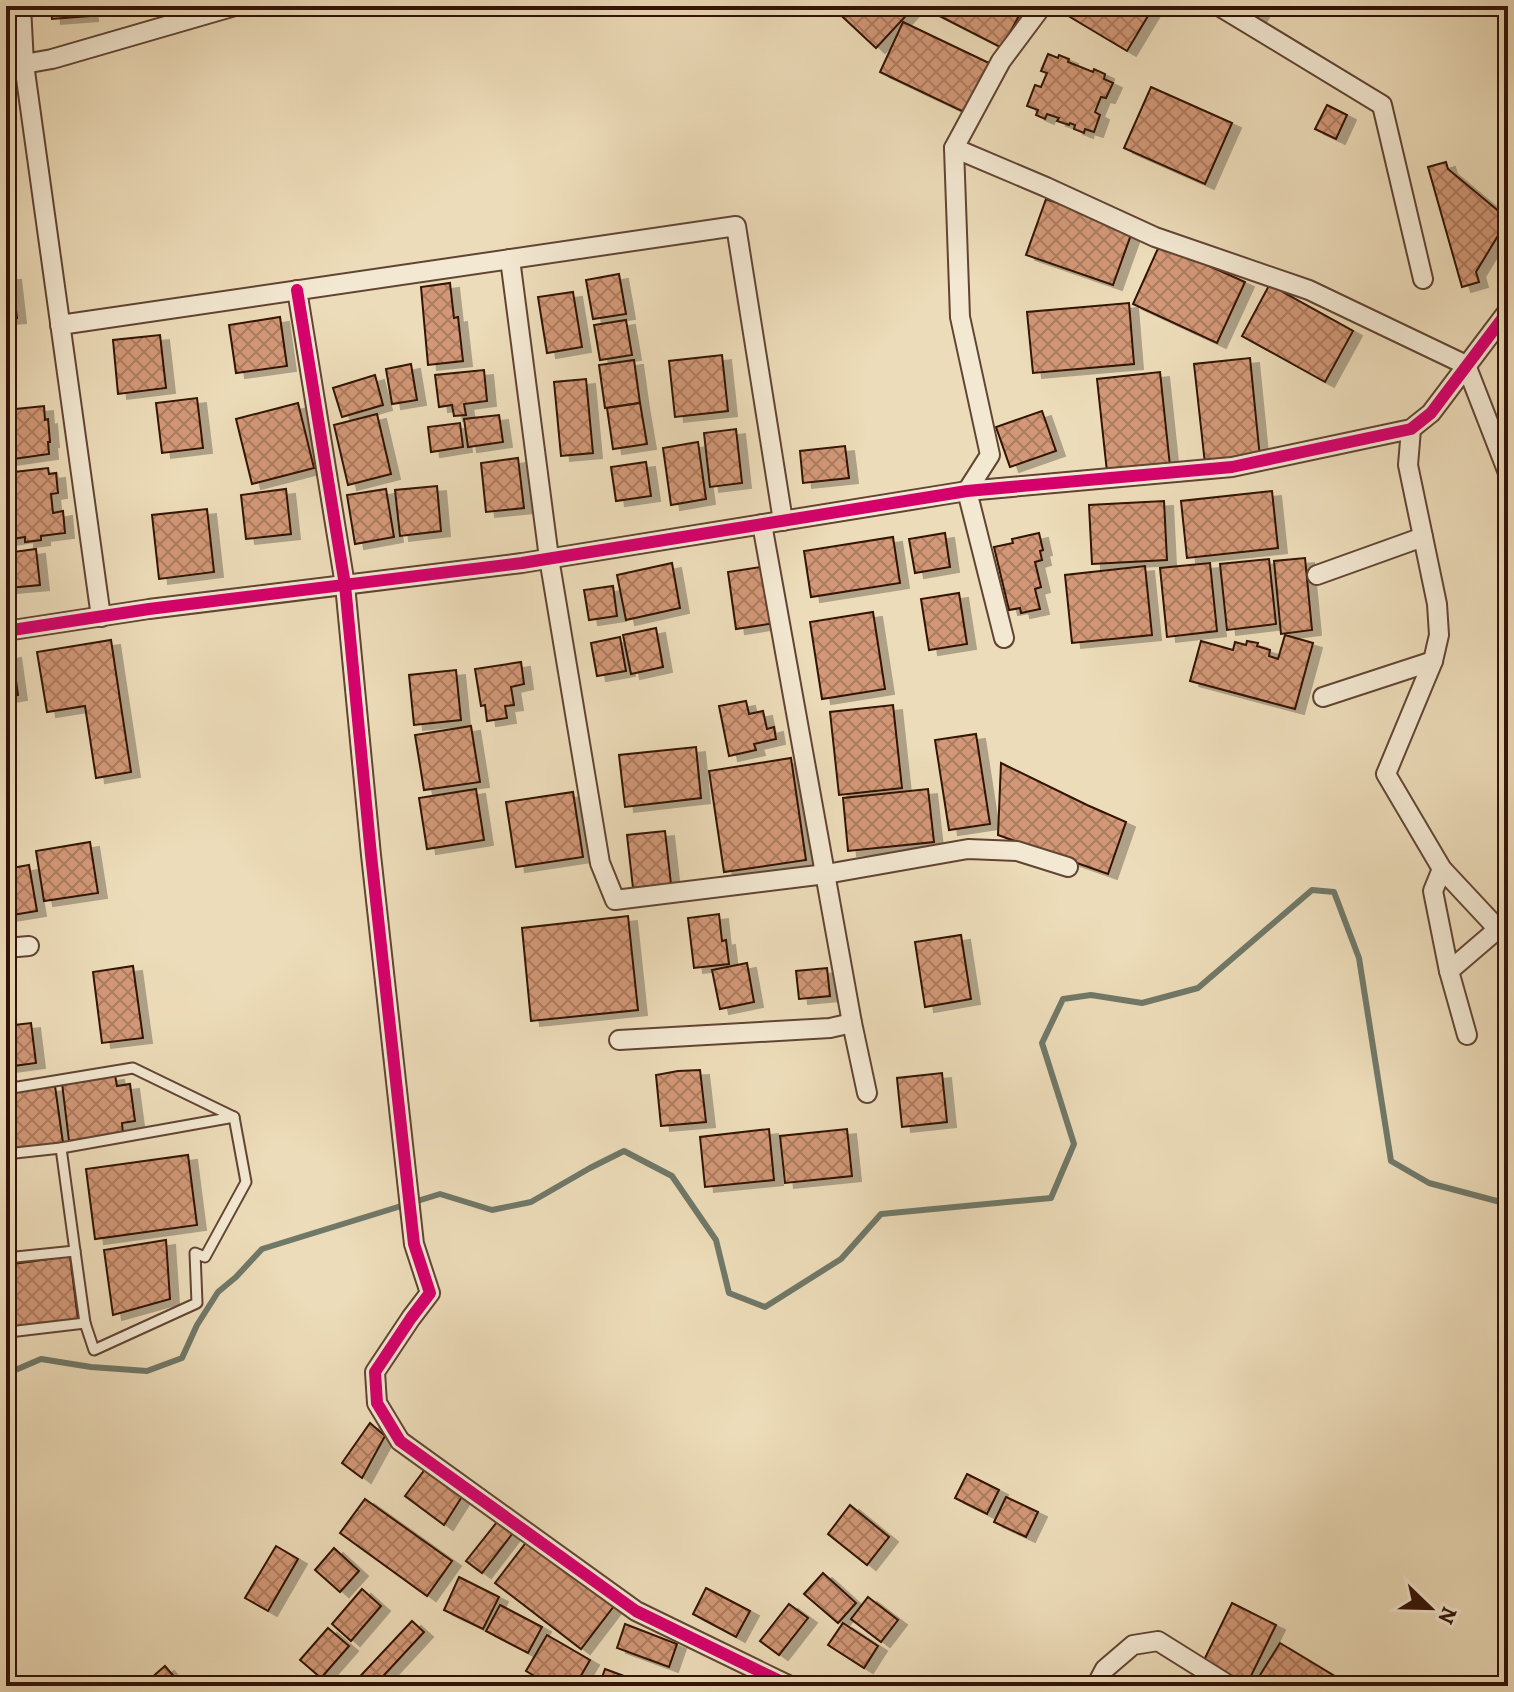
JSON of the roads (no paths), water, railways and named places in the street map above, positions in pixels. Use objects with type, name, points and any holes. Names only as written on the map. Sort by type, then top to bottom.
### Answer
[{"type":"street","points":[[21,6],[24,64],[101,617]]},
{"type":"street","points":[[24,64],[52,59],[235,6]]},
{"type":"street","points":[[1004,638],[967,491],[990,455],[960,317],[954,148],[1001,61],[1042,6]]},
{"type":"street","points":[[1219,6],[1382,105],[1423,279]]},
{"type":"street","points":[[954,148],[1155,237],[1309,290],[1466,365],[1508,473]]},
{"type":"street","points":[[60,325],[736,226],[783,521]]},
{"type":"street","points":[[510,259],[549,558],[600,863],[615,900],[826,874],[968,849],[1017,851],[1068,867]]},
{"type":"street","points":[[297,290],[345,585],[414,1244],[430,1293],[375,1372],[377,1403],[400,1441],[636,1611],[790,1686]]},
{"type":"street","points":[[6,631],[549,558],[967,491],[1232,467],[1411,429],[1431,413],[1508,311]]},
{"type":"street","points":[[1411,429],[1408,465],[1437,604],[1439,635],[1433,661],[1386,774],[1442,869],[1498,929],[1449,971]]},
{"type":"street","points":[[762,524],[867,1093]]},
{"type":"street","points":[[1317,575],[1423,537]]},
{"type":"street","points":[[1323,697],[1433,661]]},
{"type":"street","points":[[1442,869],[1433,891],[1449,971],[1467,1035]]},
{"type":"street","points":[[6,948],[29,946]]},
{"type":"street","points":[[619,1040],[830,1028],[852,1023]]},
{"type":"street","points":[[1096,1686],[1105,1669],[1133,1645],[1158,1641],[1230,1686]]},
{"type":"lane","points":[[6,1089],[133,1068],[234,1117]]},
{"type":"lane","points":[[6,1154],[61,1148],[234,1117]]},
{"type":"lane","points":[[61,1148],[85,1323],[94,1350],[197,1303],[195,1253],[205,1257],[246,1182],[234,1117]]},
{"type":"lane","points":[[6,1258],[75,1251]]},
{"type":"lane","points":[[6,1313],[9,1332],[85,1323]]},
{"type":"waterway","points":[[6,1374],[41,1359],[147,1371],[182,1358],[197,1325],[218,1292],[262,1249],[440,1194],[492,1210],[531,1202],[624,1151],[672,1176],[716,1240],[729,1293],[765,1307],[841,1259],[881,1214],[1051,1198],[1074,1144],[1042,1043],[1063,999],[1091,995],[1142,1003],[1198,988],[1312,890],[1334,892],[1359,958],[1391,1161],[1429,1183],[1508,1204]]}]
